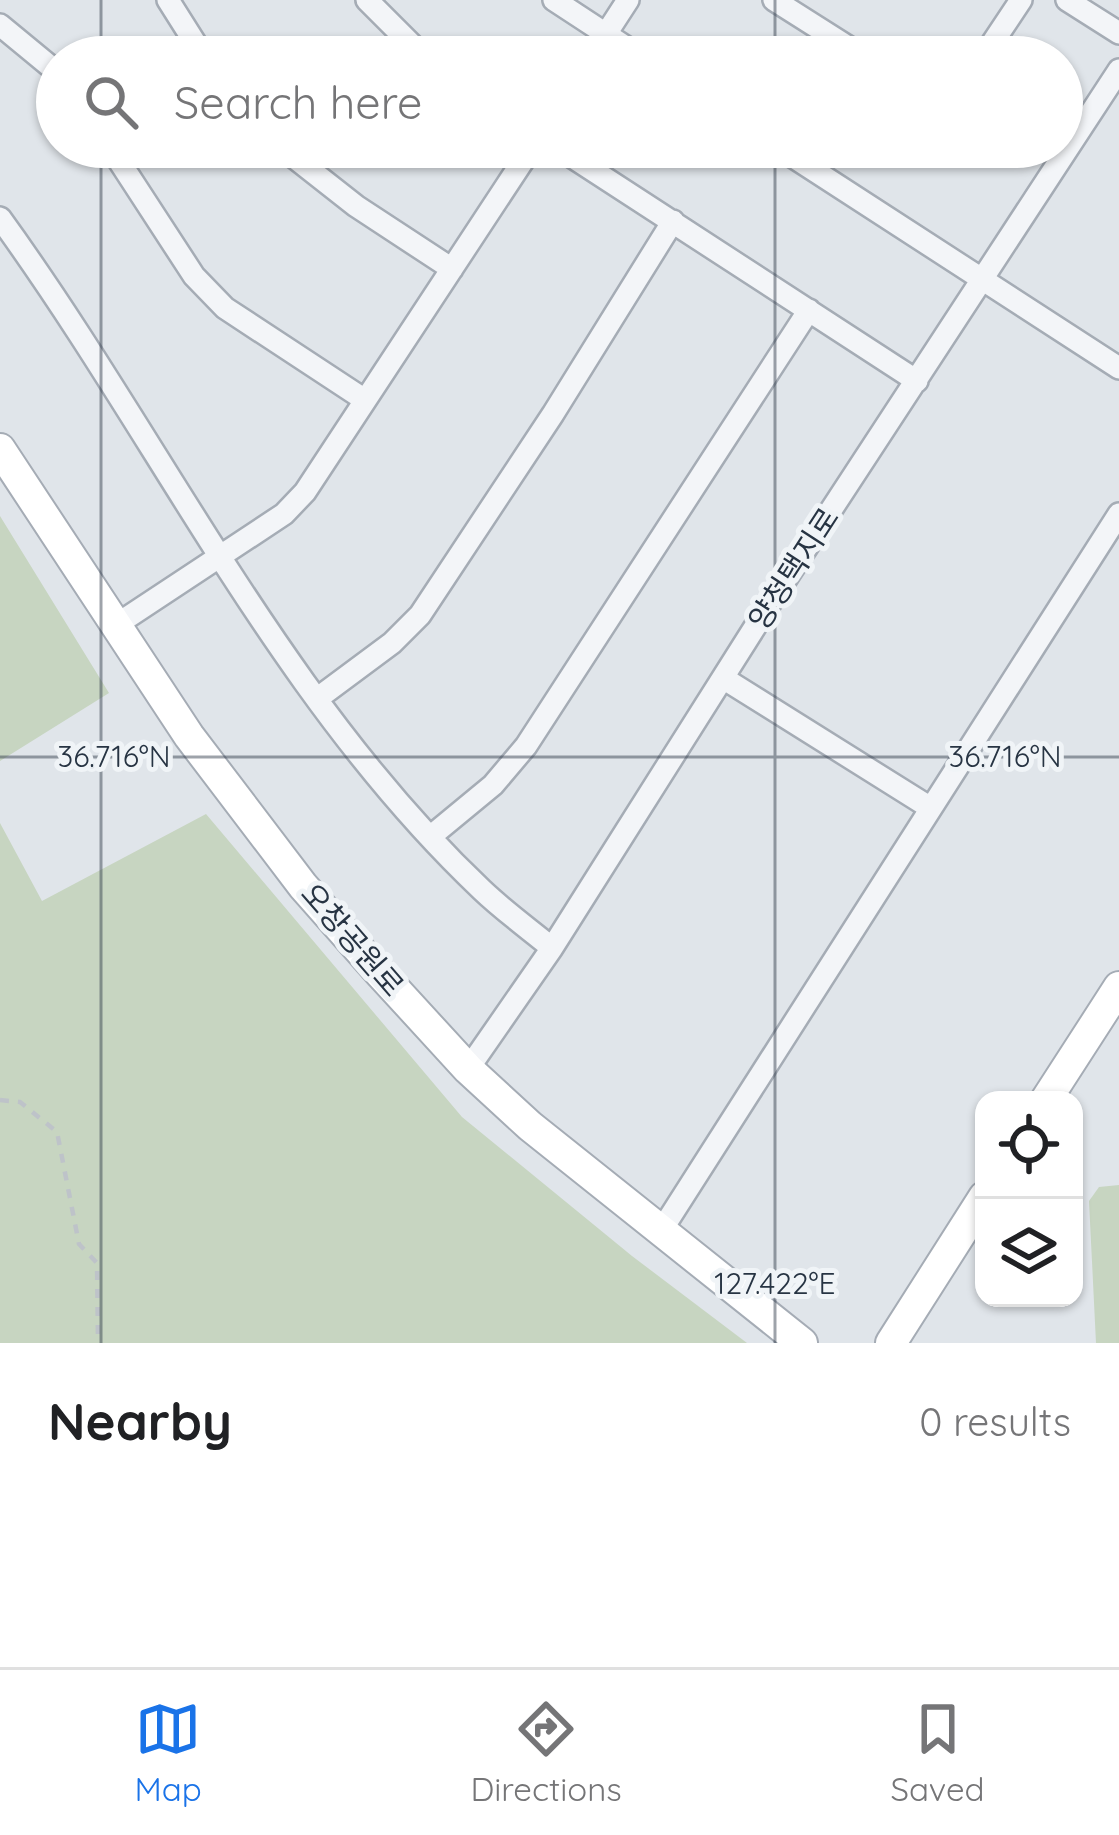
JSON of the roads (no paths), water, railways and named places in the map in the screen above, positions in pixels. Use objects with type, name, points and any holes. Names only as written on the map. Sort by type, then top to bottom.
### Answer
[{"type":"street","points":[[168,0],[191,36]]},
{"type":"street","points":[[367,0],[403,36]]},
{"type":"street","points":[[554,0],[609,36]]},
{"type":"street","points":[[606,34],[628,0]]},
{"type":"street","points":[[774,0],[831,36]]},
{"type":"street","points":[[997,36],[1021,0]]},
{"type":"street","points":[[1067,0],[1119,33]]},
{"type":"street","points":[[0,25],[36,55]]},
{"type":"street","name":"양청택지로","points":[[1083,126],[1119,70]]},
{"type":"street","points":[[124,168],[194,276],[224,308],[365,400]]},
{"type":"street","points":[[308,168],[452,269]]},
{"type":"street","points":[[116,625],[284,514],[305,492],[518,168]]},
{"type":"street","points":[[590,168],[917,381]]},
{"type":"street","points":[[810,168],[1119,368]]},
{"type":"street","name":"양청택지로","points":[[468,1069],[552,948],[1056,168]]},
{"type":"street","points":[[0,218],[221,557],[364,761],[484,892],[552,948]]},
{"type":"street","points":[[318,698],[392,643],[420,615],[673,221]]},
{"type":"street","points":[[430,837],[493,785],[526,746],[809,310]]},
{"type":"street","name":"오창공원로","points":[[0,449],[189,736],[303,886],[468,1069],[530,1126],[802,1343]]},
{"type":"street","points":[[661,1231],[1119,514]]},
{"type":"street","points":[[723,678],[929,807]]},
{"type":"street","points":[[1052,1091],[1119,987]]},
{"type":"street","points":[[891,1343],[983,1199]]}]
